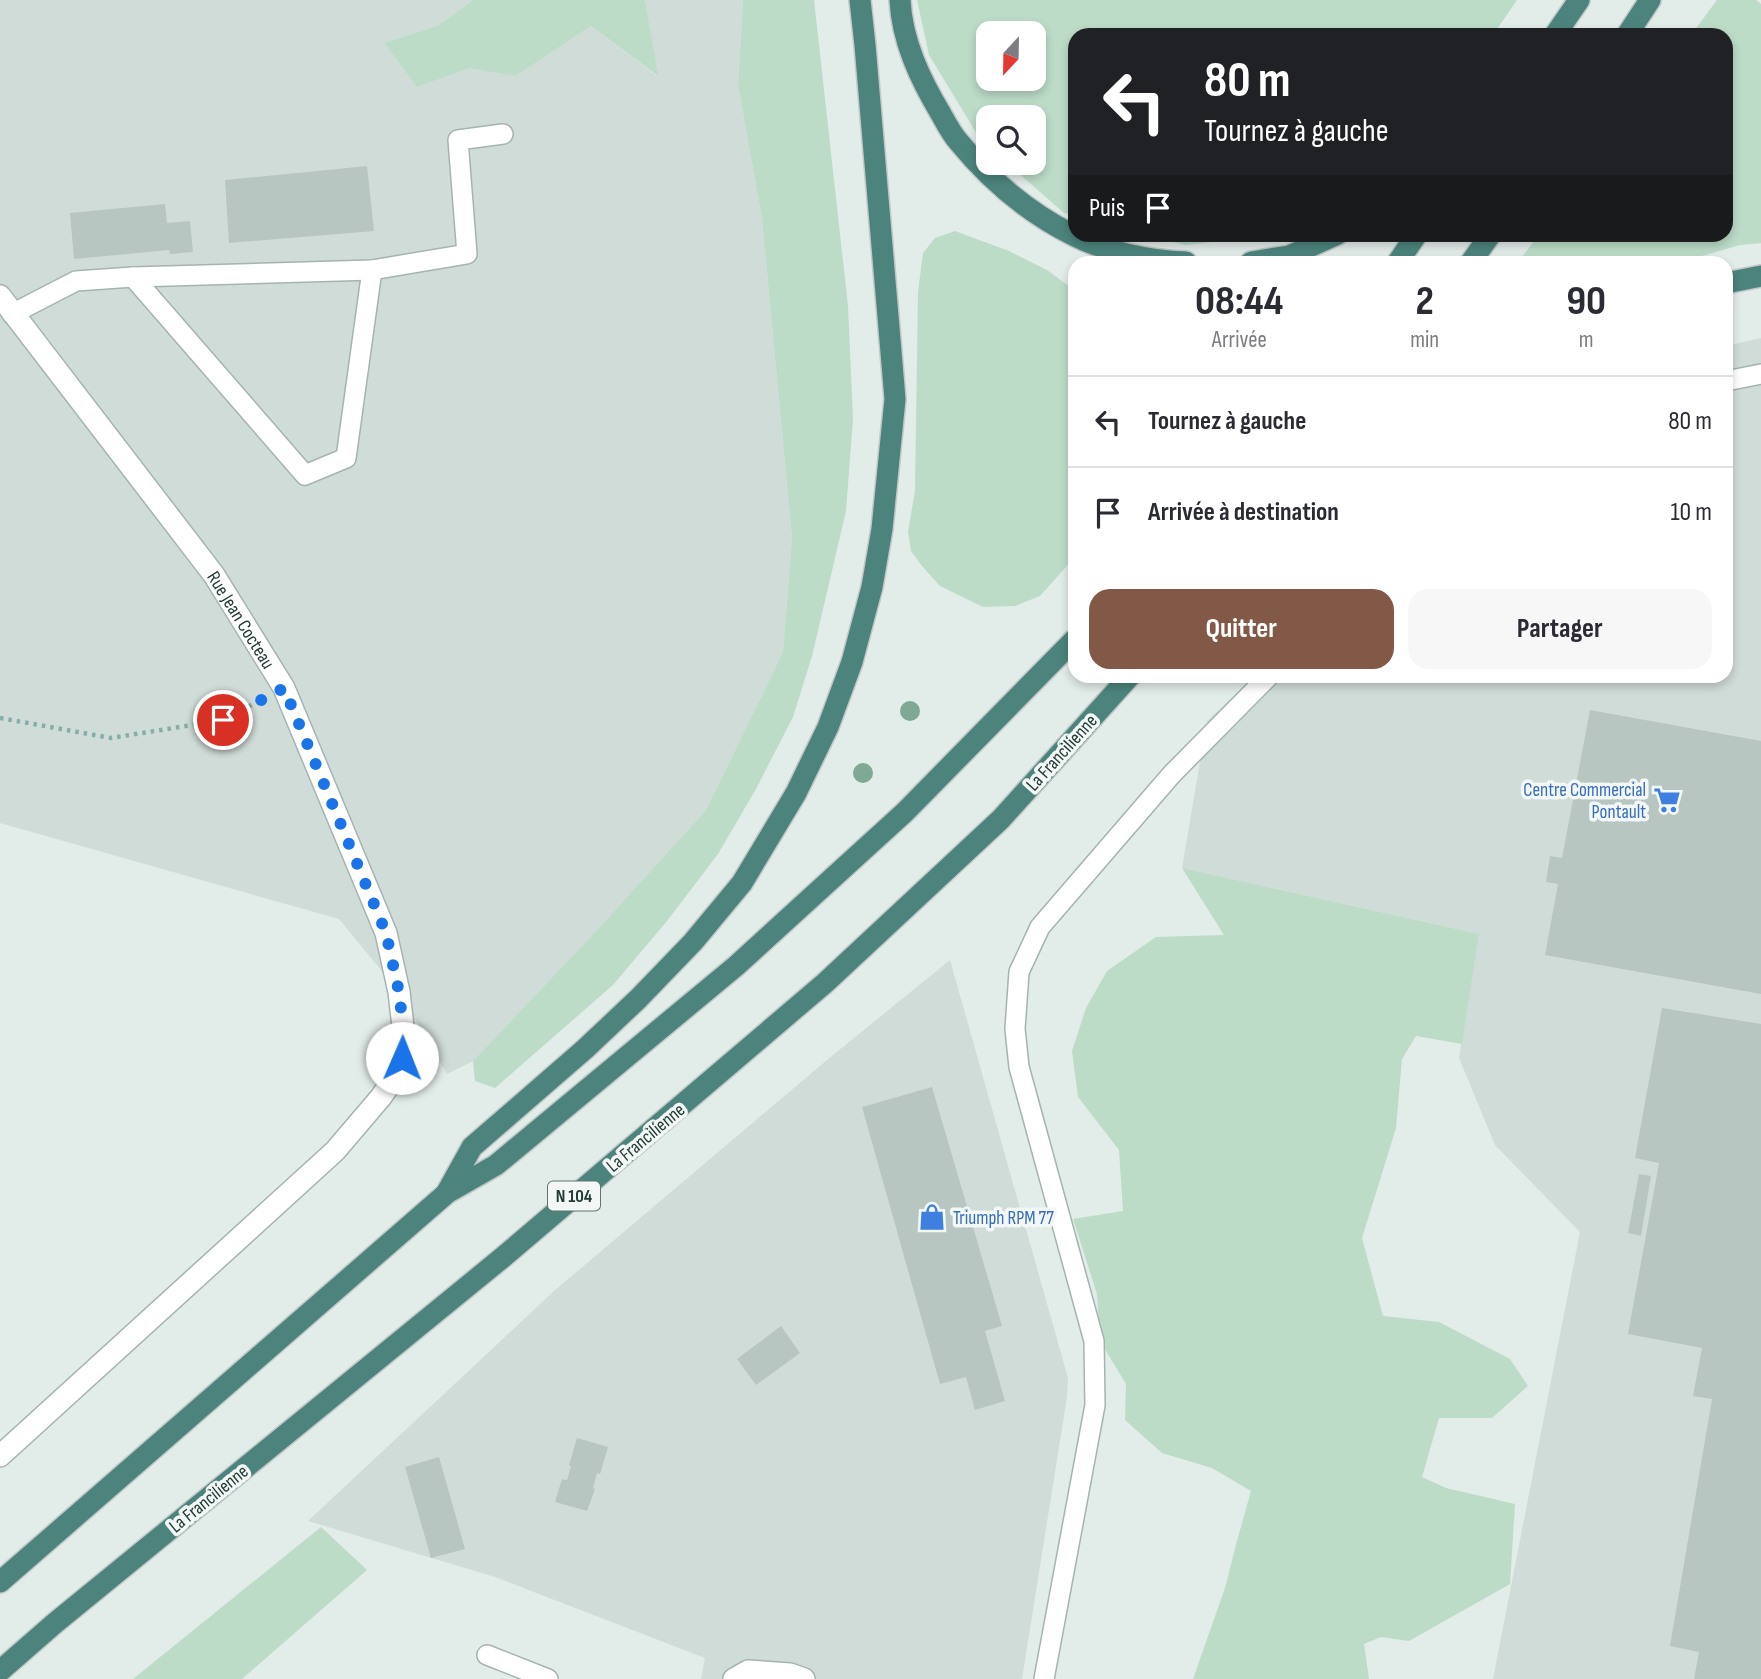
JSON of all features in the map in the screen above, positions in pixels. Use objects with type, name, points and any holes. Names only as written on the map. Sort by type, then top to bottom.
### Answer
[{"type":"highway","points":[[447,1193],[472,1147],[638,999],[693,942],[742,883],[796,793],[828,727],[852,662],[872,587],[880,540],[895,399],[860,0]]},
{"type":"highway","points":[[900,0],[909,47],[924,86],[956,140],[999,185],[1068,233]]},
{"type":"highway","points":[[1560,28],[1578,0]]},
{"type":"highway","points":[[1632,28],[1650,0]]},
{"type":"highway","points":[[1089,242],[1143,256]]},
{"type":"highway","points":[[1289,256],[1320,242]]},
{"type":"highway","points":[[1733,282],[1761,276]]},
{"type":"highway","points":[[0,1582],[447,1193],[496,1165],[736,966],[905,812],[1068,646]]},
{"type":"highway","name":"La Francilienne","points":[[0,1671],[65,1614],[512,1249],[825,983],[1001,818],[1123,683]]},
{"type":"street","name":"Rue Jean Cocteau","points":[[0,1456],[335,1151],[381,1097],[399,1071],[405,1044],[399,992],[386,933],[284,688],[214,575],[6,305]]},
{"type":"street","points":[[741,1675],[790,1674],[804,1679]]},
{"type":"lane","points":[[6,305],[76,281],[372,270],[467,254],[458,140],[503,134]]},
{"type":"lane","points":[[133,277],[305,475],[346,457],[372,270]]},
{"type":"lane","points":[[1733,380],[1761,374]]},
{"type":"lane","points":[[1044,1679],[1095,1405],[1094,1341],[1019,1067],[1014,1029],[1019,972],[1040,927],[1172,774],[1262,683]]},
{"type":"lane","points":[[487,1655],[548,1679]]},
{"type":"path","points":[[0,718],[111,738],[223,720],[284,688]]},
{"type":"shaded area","points":[[0,0],[473,0],[439,25],[384,43],[417,87],[469,67],[516,76],[591,26],[657,76],[645,0],[743,0],[738,85],[762,219],[792,538],[783,652],[706,810],[473,1061],[447,1074],[399,992],[339,919],[0,823]]},
{"type":"shaded area","points":[[1761,338],[1761,1679],[1493,1679],[1580,1232],[1495,1145],[1459,1058],[1479,934],[1182,868],[1207,721],[1248,683],[1733,683],[1733,344]]},
{"type":"shaded area","points":[[950,960],[1068,1378],[1022,1679],[701,1679],[705,1658],[495,1577],[308,1521],[554,1291],[827,1060]]},
{"type":"green space","points":[[473,0],[645,0],[658,76],[591,26],[516,76],[469,68],[417,87],[384,43],[439,25]]},
{"type":"green space","points":[[743,0],[814,0],[848,306],[853,419],[846,511],[812,656],[793,717],[756,789],[718,854],[667,921],[613,985],[495,1088],[475,1081],[473,1061],[706,810],[783,652],[792,538],[762,219],[738,85]]},
{"type":"green space","points":[[917,0],[1517,0],[1498,28],[1068,28],[1068,214],[1021,175],[1046,175],[1046,105],[976,105],[976,132],[929,55]]},
{"type":"green space","points":[[1717,0],[1756,0],[1761,4],[1761,243],[1740,245],[1702,256],[1523,256],[1534,242],[1733,242],[1733,28],[1696,28]]},
{"type":"green space","points":[[955,231],[1009,251],[1047,270],[1068,286],[1068,565],[1040,596],[1015,606],[983,607],[940,586],[911,551],[908,532],[915,491],[918,292],[923,253],[935,238]]},
{"type":"green space","points":[[1173,242],[1213,242],[1185,245]]},
{"type":"green space","points":[[1182,868],[1479,934],[1462,1044],[1416,1036],[1402,1059],[1396,1128],[1362,1238],[1383,1316],[1439,1322],[1510,1359],[1528,1386],[1492,1418],[1439,1418],[1422,1477],[1446,1488],[1515,1504],[1510,1584],[1409,1641],[1381,1637],[1364,1644],[1369,1679],[1193,1679],[1225,1588],[1251,1491],[1212,1468],[1162,1453],[1125,1420],[1126,1384],[1100,1341],[1097,1294],[1073,1219],[1123,1211],[1119,1150],[1078,1097],[1072,1051],[1086,1008],[1107,971],[1156,937],[1224,935]]},
{"type":"green space","points":[[321,1527],[367,1570],[242,1679],[133,1679]]},
{"type":"building","points":[[367,166],[374,231],[229,243],[225,180]]},
{"type":"building","points":[[165,204],[167,223],[190,221],[193,252],[170,254],[169,250],[74,259],[70,213]]},
{"type":"building","name":"Centre Commercial Pontault","points":[[1590,710],[1761,741],[1761,994],[1545,955],[1558,884],[1546,882],[1550,856],[1562,858]]},
{"type":"building","points":[[1662,1008],[1761,1024],[1761,1679],[1694,1679],[1699,1652],[1670,1646],[1712,1399],[1693,1396],[1702,1348],[1628,1334],[1659,1163],[1635,1158]]},
{"type":"building","name":"Triumph RPM 77","points":[[932,1087],[1002,1326],[985,1331],[1005,1401],[975,1410],[966,1377],[940,1384],[862,1107]]},
{"type":"building","points":[[1639,1174],[1651,1176],[1641,1236],[1628,1233]]},
{"type":"building","points":[[781,1326],[800,1353],[756,1385],[737,1359]]},
{"type":"building","points":[[577,1438],[608,1447],[600,1474],[597,1473],[593,1488],[595,1489],[587,1511],[555,1502],[562,1479],[567,1480]]},
{"type":"building","points":[[439,1457],[465,1549],[431,1558],[405,1467]]},
{"type":"place","name":"Centre Commercial Pontault","points":[[1667,800]]},
{"type":"place","name":"Triumph RPM 77","points":[[932,1217]]},
{"type":"route","points":[[223,720],[284,688],[386,933],[399,992],[405,1044],[402,1058]]}]
